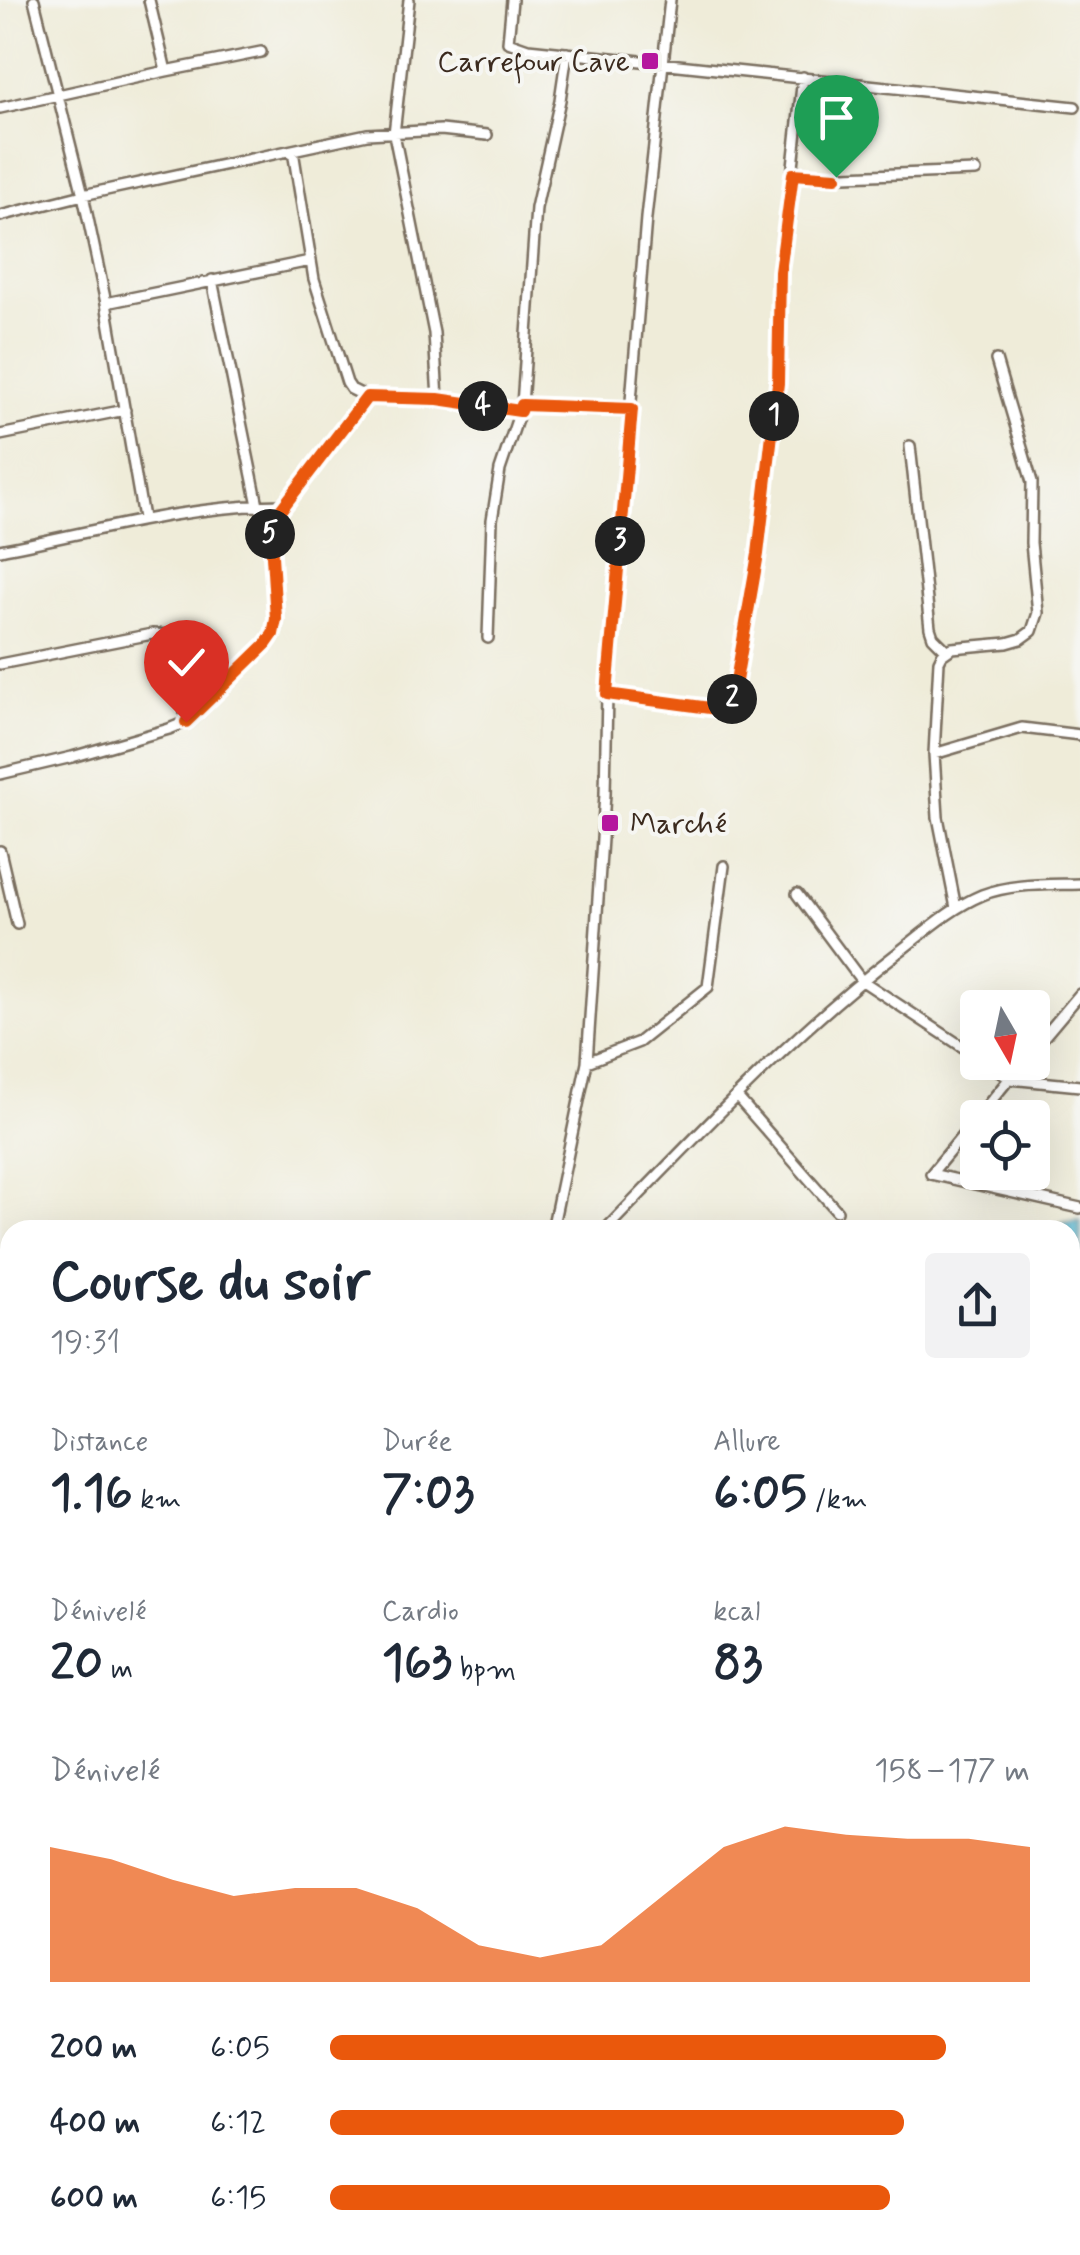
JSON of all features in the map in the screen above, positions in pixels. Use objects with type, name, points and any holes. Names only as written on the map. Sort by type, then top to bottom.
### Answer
[{"type":"street","points":[[34,0],[106,303],[143,518]]},
{"type":"street","points":[[149,0],[166,70]]},
{"type":"street","points":[[408,0],[394,134],[434,333],[438,399]]},
{"type":"street","points":[[512,0],[508,42],[528,49],[1075,107]]},
{"type":"street","points":[[554,1220],[587,1062],[606,794],[607,694],[646,218],[670,0]]},
{"type":"street","points":[[0,108],[261,52]]},
{"type":"street","points":[[488,638],[492,520],[500,470],[521,408],[536,208],[567,53]]},
{"type":"street","points":[[607,694],[717,709],[732,704],[758,554],[778,383],[780,272],[803,77]]},
{"type":"street","points":[[0,216],[367,134],[441,130],[487,135]]},
{"type":"street","points":[[293,151],[310,261],[350,389],[367,397],[438,399],[521,408],[632,409]]},
{"type":"street","points":[[793,174],[836,177],[976,171]]},
{"type":"street","points":[[106,303],[310,261]]},
{"type":"street","points":[[0,774],[186,722],[273,634],[276,619],[270,524],[258,505],[212,280]]},
{"type":"street","points":[[956,908],[938,817],[934,754],[938,661],[957,647],[1021,639],[1032,631],[1038,613],[1031,543],[1032,482],[996,360]]},
{"type":"street","points":[[270,524],[367,397]]},
{"type":"street","points":[[0,435],[126,410]]},
{"type":"street","points":[[910,446],[930,628],[933,638],[947,651]]},
{"type":"street","points":[[0,550],[143,518],[284,505]]},
{"type":"street","points":[[0,664],[152,634],[171,634],[178,649],[186,722]]},
{"type":"street","points":[[934,754],[1022,728],[1080,735]]},
{"type":"street","points":[[0,851],[17,924]]},
{"type":"street","points":[[587,1062],[638,1042],[708,988],[724,866]]},
{"type":"street","points":[[615,1220],[737,1096],[861,980],[956,908],[1005,888],[1080,884]]},
{"type":"street","points":[[797,894],[861,980],[960,1045]]},
{"type":"street","points":[[1050,1030],[1080,994]]},
{"type":"street","points":[[1008,1080],[931,1174],[1080,1208]]},
{"type":"street","points":[[1028,1080],[1080,1086]]},
{"type":"street","points":[[737,1096],[838,1211]]},
{"type":"place","name":"Carrefour Cave","points":[[650,61]]},
{"type":"place","name":"Marché","points":[[610,823]]},
{"type":"route","points":[[186,722],[273,634],[276,619],[270,524],[367,397],[438,399],[520,411],[522,405],[632,409],[607,694],[717,709],[732,704],[758,554],[778,383],[780,272],[793,174],[836,177]]}]
